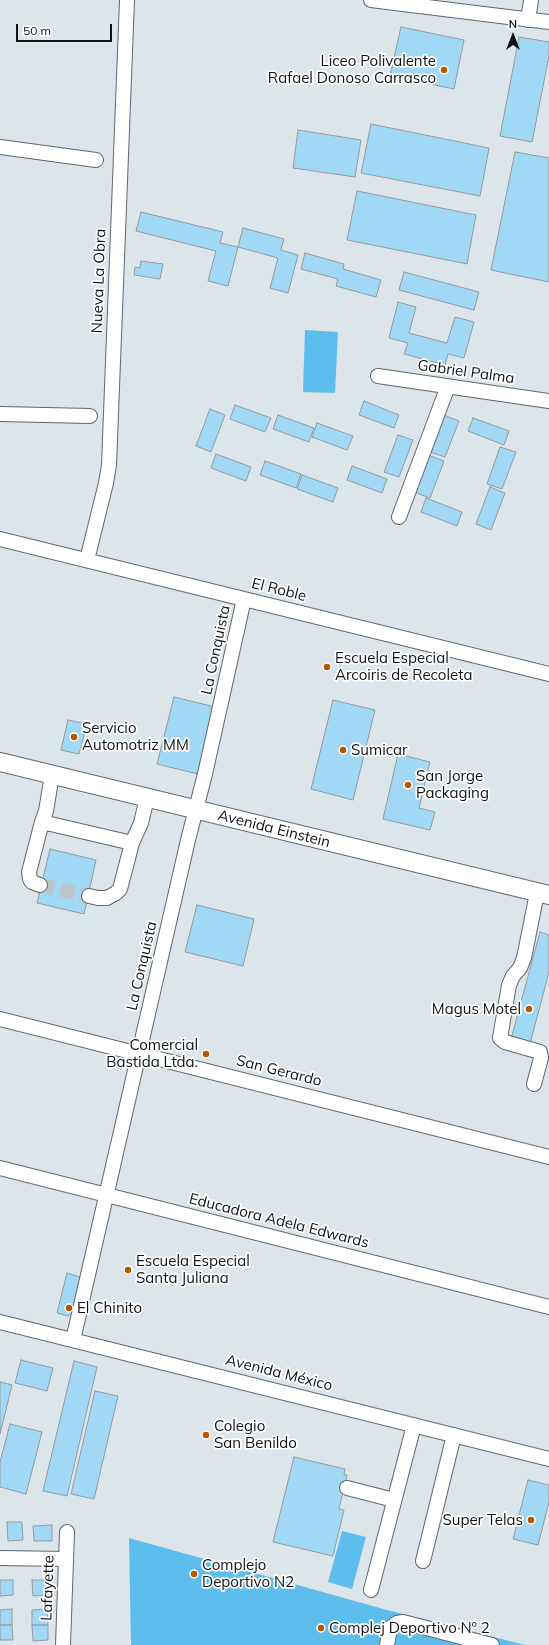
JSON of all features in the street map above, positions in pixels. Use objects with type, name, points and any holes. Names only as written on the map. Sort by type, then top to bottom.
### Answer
[{"type":"main road","name":"Avenida Einstein","points":[[0,762],[543,894]]},
{"type":"street","name":"Nueva La Obra","points":[[87,560],[109,465],[127,0]]},
{"type":"street","points":[[371,0],[420,3],[549,22]]},
{"type":"street","points":[[528,20],[531,0]]},
{"type":"street","points":[[0,148],[96,160]]},
{"type":"street","name":"Gabriel Palma","points":[[378,376],[549,401]]},
{"type":"street","points":[[399,517],[448,386]]},
{"type":"street","points":[[0,414],[90,416]]},
{"type":"street","name":"El Roble","points":[[0,539],[549,674]]},
{"type":"street","name":"La Conquista","points":[[73,1340],[244,599]]},
{"type":"street","points":[[40,885],[32,882],[29,872],[46,811],[52,775]]},
{"type":"street","points":[[89,896],[107,898],[120,889],[132,843],[141,823],[147,798]]},
{"type":"street","points":[[42,822],[132,843]]},
{"type":"street","points":[[534,1084],[541,1058],[540,1052],[505,1042],[500,1038],[509,985],[513,976],[520,968],[524,958],[543,894]]},
{"type":"street","name":"San Gerardo","points":[[0,1019],[549,1156]]},
{"type":"street","name":"Educadora Adela Edwards","points":[[0,1168],[549,1307]]},
{"type":"street","name":"Avenida México","points":[[0,1322],[549,1459]]},
{"type":"street","points":[[371,1590],[414,1425]]},
{"type":"street","points":[[423,1562],[454,1435]]},
{"type":"street","points":[[348,1488],[394,1500]]},
{"type":"street","name":"Lafayette","points":[[63,1645],[67,1532]]},
{"type":"street","points":[[0,1558],[66,1559]]},
{"type":"street","points":[[387,1645],[390,1628],[397,1623],[403,1622],[451,1640],[492,1645]]},
{"type":"shaded area","points":[[305,330],[338,332],[335,393],[303,392]]},
{"type":"shaded area","points":[[342,1531],[366,1537],[352,1589],[328,1582]]},
{"type":"shaded area","name":"Complejo Deportivo N2","points":[[129,1538],[387,1610],[525,1645],[131,1645]]},
{"type":"building","points":[[401,27],[464,40],[454,89],[390,76]]},
{"type":"building","points":[[519,37],[549,42],[549,56],[532,142],[500,136]]},
{"type":"building","points":[[371,124],[489,148],[480,196],[361,173]]},
{"type":"building","points":[[298,130],[361,140],[355,177],[293,168]]},
{"type":"building","points":[[515,152],[549,158],[549,282],[491,270]]},
{"type":"building","points":[[357,191],[476,215],[467,264],[347,240]]},
{"type":"building","points":[[141,212],[223,232],[220,243],[238,247],[228,286],[208,281],[216,251],[136,231]]},
{"type":"building","points":[[243,228],[284,239],[281,250],[298,255],[288,293],[270,288],[278,258],[238,247]]},
{"type":"building","points":[[305,253],[344,264],[343,269],[381,280],[376,297],[336,286],[338,279],[301,269]]},
{"type":"building","points":[[141,261],[163,264],[160,279],[134,275],[135,267],[140,268]]},
{"type":"building","points":[[404,272],[479,292],[474,310],[399,290]]},
{"type":"building","points":[[398,302],[416,307],[409,333],[447,343],[455,317],[474,322],[464,358],[448,354],[445,365],[404,354],[408,343],[389,338]]},
{"type":"building","points":[[364,401],[399,415],[394,428],[359,415]]},
{"type":"building","points":[[235,405],[271,418],[265,432],[230,419]]},
{"type":"building","points":[[210,409],[225,415],[211,452],[196,446]]},
{"type":"building","points":[[278,415],[314,428],[309,442],[273,429]]},
{"type":"building","points":[[444,415],[459,421],[445,457],[430,452]]},
{"type":"building","points":[[473,418],[509,431],[504,445],[468,431]]},
{"type":"building","points":[[317,423],[353,436],[347,450],[312,437]]},
{"type":"building","points":[[398,435],[413,440],[399,477],[384,472]]},
{"type":"building","points":[[500,447],[516,452],[502,489],[487,484]]},
{"type":"building","points":[[216,454],[251,467],[246,481],[211,468]]},
{"type":"building","points":[[428,455],[444,461],[430,498],[414,492]]},
{"type":"building","points":[[265,461],[301,474],[296,488],[260,475]]},
{"type":"building","points":[[352,466],[387,479],[382,493],[347,480]]},
{"type":"building","points":[[302,475],[338,488],[333,502],[297,489]]},
{"type":"building","points":[[490,487],[505,493],[491,530],[476,524]]},
{"type":"building","points":[[426,498],[462,512],[457,526],[421,512]]},
{"type":"building","points":[[174,697],[215,707],[198,774],[157,764]]},
{"type":"building","name":"Sumicar","points":[[333,700],[375,710],[353,800],[311,789]]},
{"type":"building","name":"Servicio Automotriz MM","points":[[68,720],[87,724],[79,754],[61,750]]},
{"type":"building","name":"San Jorge Packaging","points":[[398,754],[430,762],[419,808],[435,812],[430,830],[383,819]]},
{"type":"building","points":[[50,849],[96,860],[84,914],[37,903]]},
{"type":"building","points":[[197,905],[254,919],[243,966],[185,952]]},
{"type":"building","name":"Magus Motel","points":[[540,932],[549,935],[549,972],[530,1044],[511,1039]]},
{"type":"building","points":[[67,1273],[80,1277],[72,1313],[68,1316],[57,1313]]},
{"type":"building","points":[[21,1360],[53,1368],[47,1391],[15,1383]]},
{"type":"building","points":[[74,1361],[97,1367],[67,1496],[43,1491]]},
{"type":"building","points":[[0,1382],[12,1385],[0,1434]]},
{"type":"building","points":[[95,1391],[118,1396],[94,1499],[71,1494]]},
{"type":"building","points":[[10,1424],[42,1432],[26,1494],[0,1487],[0,1462]]},
{"type":"building","points":[[294,1457],[345,1469],[344,1475],[347,1475],[339,1509],[344,1510],[333,1556],[273,1542]]},
{"type":"building","name":"Super Telas","points":[[528,1480],[549,1485],[549,1502],[538,1545],[513,1539]]},
{"type":"building","points":[[7,1522],[22,1522],[23,1540],[8,1541]]},
{"type":"building","points":[[52,1525],[52,1541],[34,1541],[33,1526]]},
{"type":"building","points":[[0,1580],[13,1580],[13,1595],[0,1596]]},
{"type":"building","points":[[32,1580],[48,1580],[48,1595],[33,1596]]},
{"type":"building","points":[[12,1609],[12,1625],[0,1625],[0,1610]]},
{"type":"building","points":[[47,1609],[48,1625],[32,1625],[32,1610]]},
{"type":"building","points":[[0,1625],[12,1625],[13,1640],[0,1640]]},
{"type":"building","points":[[32,1625],[48,1625],[48,1640],[33,1641]]},
{"type":"tunnel","points":[[40,885],[89,896]]},
{"type":"place","name":"Liceo Polivalente Rafael Donoso Carrasco","points":[[444,70]]},
{"type":"place","name":"Escuela Especial Arcoiris de Recoleta","points":[[327,667]]},
{"type":"place","name":"Servicio Automotriz MM","points":[[74,737]]},
{"type":"place","name":"Sumicar","points":[[343,750]]},
{"type":"place","name":"San Jorge Packaging","points":[[408,785]]},
{"type":"place","name":"Magus Motel","points":[[529,1009]]},
{"type":"place","name":"Comercial Bastida Ltda.","points":[[206,1054]]},
{"type":"place","name":"Escuela Especial Santa Juliana","points":[[128,1270]]},
{"type":"place","name":"El Chinito","points":[[69,1308]]},
{"type":"place","name":"Colegio San Benildo","points":[[206,1435]]},
{"type":"place","name":"Super Telas","points":[[531,1520]]},
{"type":"place","name":"Complejo Deportivo N2","points":[[194,1574]]},
{"type":"place","name":"Complej Deportivo Nº 2","points":[[321,1628]]}]
